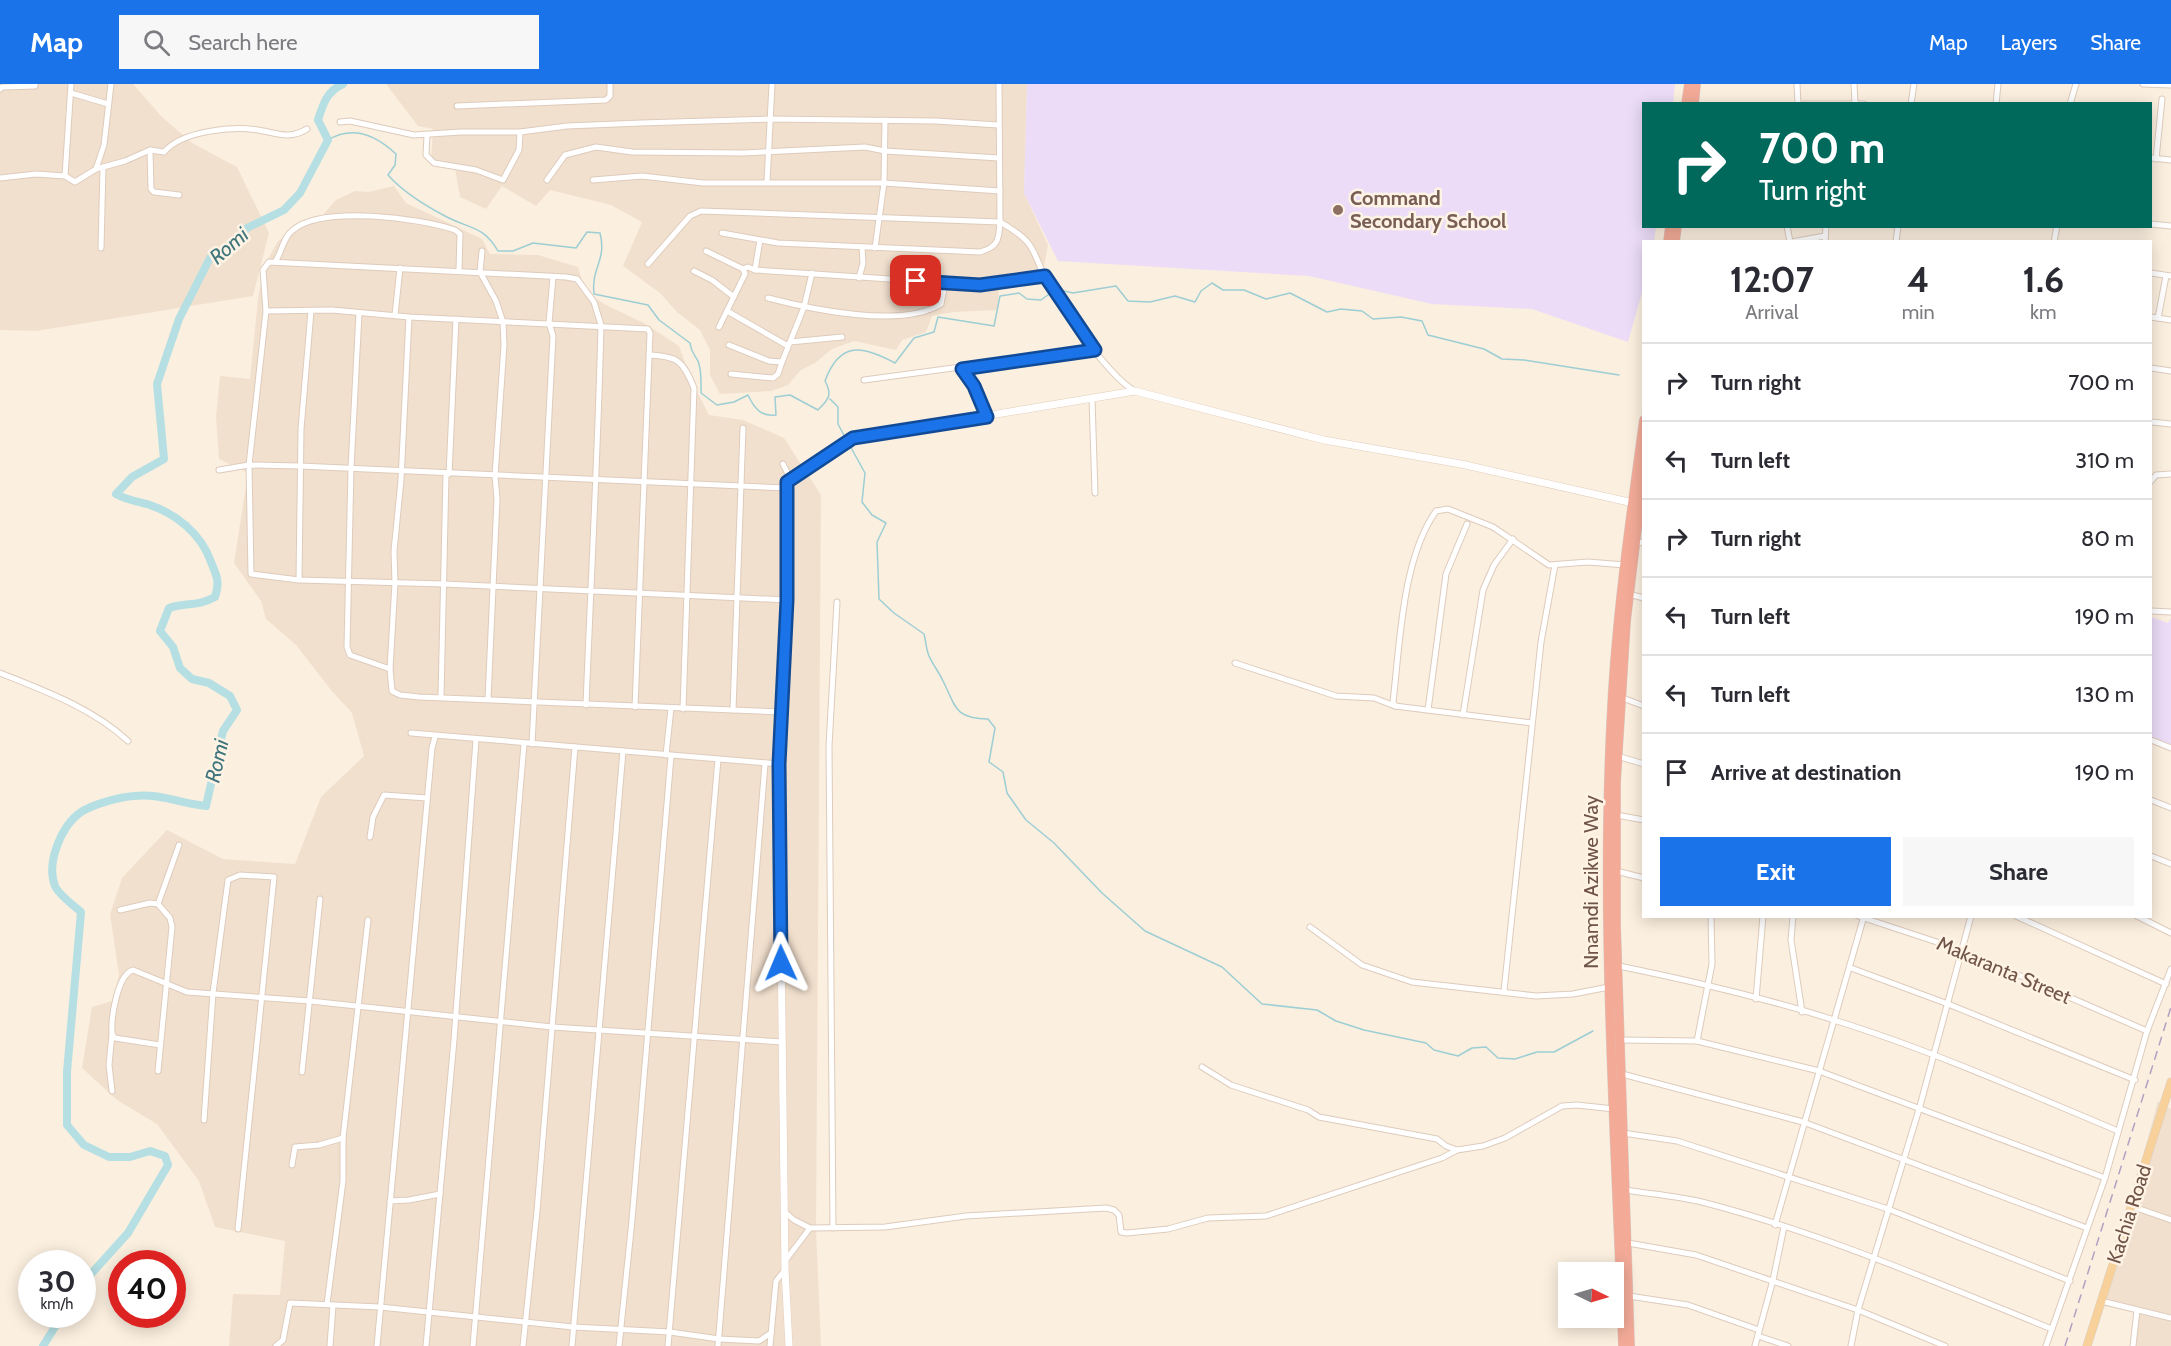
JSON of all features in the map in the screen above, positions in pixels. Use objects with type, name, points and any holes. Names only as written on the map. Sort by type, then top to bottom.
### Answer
[{"type":"highway","points":[[1686,102],[1689,84]]},
{"type":"highway","points":[[1694,102],[1696,84]]},
{"type":"highway","name":"Nnamdi Azikwe Way","points":[[1623,1346],[1609,987],[1608,825],[1612,706],[1625,565],[1642,435]]},
{"type":"highway","name":"Nnamdi Azikwe Way","points":[[1630,1346],[1616,815],[1620,697],[1628,594],[1639,542],[1642,503]]},
{"type":"main road","name":"Kachia Road","points":[[2087,1346],[2171,1082]]},
{"type":"street","points":[[0,89],[35,84]]},
{"type":"street","points":[[65,176],[71,84]]},
{"type":"street","points":[[96,169],[104,145],[111,84]]},
{"type":"street","points":[[457,106],[606,100],[610,96],[610,84]]},
{"type":"street","points":[[766,182],[772,84]]},
{"type":"street","points":[[722,233],[760,240],[875,248],[980,252],[996,246],[999,239],[1000,222],[999,84]]},
{"type":"street","points":[[1797,84],[1798,102]]},
{"type":"street","points":[[1854,84],[1855,102]]},
{"type":"street","points":[[1911,102],[1914,84]]},
{"type":"street","points":[[1996,102],[1998,84]]},
{"type":"street","points":[[2071,102],[2076,84]]},
{"type":"street","points":[[2143,84],[2171,85]]},
{"type":"street","points":[[71,93],[108,104]]},
{"type":"street","points":[[2162,99],[2153,158],[2171,160]]},
{"type":"street","points":[[340,122],[350,121],[404,134],[427,135],[461,132],[520,132],[567,126],[770,119],[885,120],[998,125]]},
{"type":"street","points":[[875,248],[884,183],[885,120]]},
{"type":"street","points":[[0,178],[36,174],[65,176],[75,182],[96,169],[125,161],[150,150],[164,152],[171,144],[212,132],[257,130],[289,136],[308,129]]},
{"type":"street","points":[[427,135],[426,155],[434,163],[477,170],[503,180],[519,150],[520,132]]},
{"type":"street","points":[[547,180],[565,155],[596,147],[632,152],[769,152],[865,147],[885,151],[999,158]]},
{"type":"street","points":[[150,150],[151,189],[154,192],[179,195]]},
{"type":"street","points":[[100,248],[103,167]]},
{"type":"street","points":[[593,180],[642,176],[703,183],[884,183],[1000,191]]},
{"type":"street","points":[[648,264],[678,228],[696,212],[880,216],[1000,222],[1029,241],[1049,284],[1095,350],[1114,376],[1135,391],[1324,440],[1461,464],[1633,503]]},
{"type":"street","points":[[275,262],[294,228],[306,223],[359,215],[420,219],[455,230],[460,234],[461,242],[459,270]]},
{"type":"street","points":[[2152,224],[2171,226]]},
{"type":"street","points":[[755,270],[760,240]]},
{"type":"street","points":[[859,278],[863,262],[862,247]]},
{"type":"street","points":[[482,251],[480,273],[496,301],[503,322],[504,345],[495,476],[497,499],[488,699]]},
{"type":"street","points":[[706,251],[743,269],[748,267],[755,270],[859,278],[980,285],[1045,276]]},
{"type":"street","points":[[586,705],[590,592],[596,480],[601,325],[594,302],[577,279],[459,270],[290,265],[269,262],[263,270],[266,311],[249,465],[249,572],[252,575],[299,580],[493,586],[590,592],[787,600]]},
{"type":"street","points":[[395,315],[400,268]]},
{"type":"street","points":[[719,327],[745,274],[743,269]]},
{"type":"street","points":[[694,271],[712,280],[734,297]]},
{"type":"street","points":[[731,374],[773,378],[778,374],[804,308],[812,273]]},
{"type":"street","points":[[2152,273],[2168,276],[2154,317],[2171,320]]},
{"type":"street","points":[[532,744],[547,479],[553,336],[549,323],[553,278]]},
{"type":"street","points":[[768,298],[829,313],[900,315],[941,304],[945,283]]},
{"type":"street","points":[[266,311],[293,309],[648,329],[649,355],[635,707]]},
{"type":"street","points":[[299,580],[300,466],[311,311]]},
{"type":"street","points":[[727,311],[789,344],[842,337]]},
{"type":"street","points":[[359,313],[347,581],[348,651],[350,655],[390,669]]},
{"type":"street","points":[[409,317],[394,551],[395,582],[390,669],[392,691],[400,695],[782,712]]},
{"type":"street","points":[[441,697],[448,474],[456,319]]},
{"type":"street","points":[[729,345],[768,361],[782,362]]},
{"type":"street","points":[[864,380],[1095,350]]},
{"type":"street","points":[[649,355],[680,362],[694,388],[683,709]]},
{"type":"street","points":[[2152,368],[2171,370]]},
{"type":"street","points":[[962,369],[974,386],[987,417]]},
{"type":"street","points":[[789,1346],[785,1270],[779,764],[787,600],[786,488],[790,478],[849,440],[1135,391]]},
{"type":"street","points":[[1092,399],[1095,493]]},
{"type":"street","points":[[2152,422],[2171,424]]},
{"type":"street","points":[[733,710],[742,428]]},
{"type":"street","points":[[783,464],[790,478]]},
{"type":"street","points":[[219,470],[249,465],[300,466],[547,479],[786,488]]},
{"type":"street","points":[[2152,480],[2156,475],[2171,474]]},
{"type":"street","points":[[1395,706],[1393,702],[1410,581],[1419,540],[1436,510],[1448,509],[1493,527],[1513,539],[1543,563],[1555,566],[1588,562],[1625,565]]},
{"type":"street","points":[[1428,710],[1446,574],[1467,524]]},
{"type":"street","points":[[1463,714],[1483,590],[1494,565],[1513,539]]},
{"type":"street","points":[[1504,991],[1541,642],[1555,566]]},
{"type":"street","points":[[1628,594],[1642,598]]},
{"type":"street","points":[[833,1227],[829,746],[837,602]]},
{"type":"street","points":[[2152,611],[2171,612]]},
{"type":"street","points":[[1235,663],[1336,696],[1374,698],[1395,706],[1532,723]]},
{"type":"street","points":[[0,673],[39,687],[102,720],[128,741]]},
{"type":"street","points":[[1620,697],[1642,705]]},
{"type":"street","points":[[619,1346],[647,1031],[671,708]]},
{"type":"street","points":[[411,732],[435,737],[779,764]]},
{"type":"street","points":[[377,1346],[435,737]]},
{"type":"street","points":[[426,1346],[476,740]]},
{"type":"street","points":[[2152,740],[2171,748]]},
{"type":"street","points":[[475,756],[480,745],[485,741]]},
{"type":"street","points":[[473,1346],[525,744]]},
{"type":"street","points":[[523,1346],[534,1252],[575,747]]},
{"type":"street","points":[[572,1346],[623,751]]},
{"type":"street","points":[[1617,756],[1642,763]]},
{"type":"street","points":[[668,1346],[718,759]]},
{"type":"street","points":[[718,1346],[765,764]]},
{"type":"street","points":[[370,837],[374,817],[384,795],[428,798]]},
{"type":"street","points":[[2152,800],[2171,808]]},
{"type":"street","points":[[1616,815],[1642,820]]},
{"type":"street","points":[[159,904],[179,845]]},
{"type":"street","points":[[2152,856],[2171,864]]},
{"type":"street","points":[[1616,871],[1642,878]]},
{"type":"street","points":[[204,1120],[213,993],[228,880],[240,875],[274,877],[238,1229]]},
{"type":"street","points":[[302,1072],[320,899]]},
{"type":"street","points":[[120,910],[140,904],[159,904]]},
{"type":"street","points":[[158,1071],[172,927],[170,918],[159,904]]},
{"type":"street","points":[[1697,1041],[1712,964],[1711,918]]},
{"type":"street","points":[[1756,999],[1763,918]]},
{"type":"street","points":[[1793,918],[1791,940],[1802,1012]]},
{"type":"street","points":[[1775,1225],[1787,1176],[1836,1020],[1864,918]]},
{"type":"street","name":"Makaranta Street","points":[[1867,918],[1961,950],[2147,1031]]},
{"type":"street","points":[[1851,1346],[1858,1310],[1920,1106],[1970,918]]},
{"type":"street","points":[[2020,918],[2166,984]]},
{"type":"street","points":[[2141,918],[2171,933]]},
{"type":"street","points":[[330,1346],[330,1305],[343,1181],[343,1138],[360,1006],[368,920]]},
{"type":"street","points":[[1310,927],[1362,964],[1413,982],[1536,996],[1573,994],[1609,987]]},
{"type":"street","points":[[1619,966],[1708,986],[1836,1020],[1933,1054],[2118,1131]]},
{"type":"street","points":[[1851,968],[1948,1004],[2135,1080]]},
{"type":"street","points":[[2046,1346],[2105,1178],[2135,1080],[2147,1031],[2171,969]]},
{"type":"street","points":[[112,1091],[109,1065],[116,1001],[124,975],[133,970],[187,992],[310,1001],[552,1027],[647,1031],[783,1042]]},
{"type":"street","points":[[112,1034],[115,1038],[160,1045]]},
{"type":"street","points":[[1621,1040],[1697,1041],[1819,1071],[1920,1106],[2105,1178]]},
{"type":"street","points":[[1203,1066],[1231,1085],[1308,1110],[1318,1117],[1437,1139],[1457,1150]]},
{"type":"street","points":[[1622,1074],[1803,1122],[2087,1228]]},
{"type":"street","points":[[785,1212],[794,1220],[810,1228],[885,1227],[966,1216],[1097,1208],[1114,1210],[1119,1215],[1121,1232],[1168,1229],[1208,1218],[1266,1216],[1442,1158],[1457,1150],[1483,1146],[1505,1138],[1563,1106],[1577,1105],[1615,1109]]},
{"type":"street","points":[[1623,1133],[1677,1141],[1888,1209],[2070,1281]]},
{"type":"street","points":[[292,1165],[295,1147],[319,1145],[343,1138]]},
{"type":"street","points":[[1625,1190],[1701,1202],[1784,1227],[1873,1258],[2052,1329]]},
{"type":"street","points":[[390,1201],[440,1194]]},
{"type":"street","points":[[2131,1206],[2171,1220]]},
{"type":"street","points":[[1755,1346],[1773,1280],[1784,1227]]},
{"type":"street","points":[[785,1261],[810,1228]]},
{"type":"street","points":[[1628,1243],[1696,1255],[1773,1280],[1858,1310],[1945,1346]]},
{"type":"street","points":[[770,1346],[776,1281],[785,1270]]},
{"type":"street","points":[[1629,1296],[1688,1305],[1788,1346]]},
{"type":"street","points":[[2101,1301],[2171,1318]]},
{"type":"street","points":[[276,1346],[282,1343],[288,1304],[380,1307],[573,1327],[670,1332],[719,1339],[759,1341],[771,1333]]},
{"type":"street","points":[[2133,1346],[2138,1310]]},
{"type":"street","points":[[759,1341],[764,1346]]},
{"type":"shaded area","points":[[0,84],[133,84],[162,117],[192,143],[237,167],[269,233],[253,296],[36,331],[0,330]]},
{"type":"shaded area","points":[[386,84],[1027,84],[1024,193],[1048,245],[1041,283],[999,286],[998,310],[953,312],[932,316],[926,332],[902,340],[896,350],[854,341],[832,349],[815,363],[801,370],[788,385],[771,391],[720,394],[710,375],[710,350],[700,330],[677,312],[660,293],[623,266],[642,222],[611,205],[550,190],[536,206],[502,186],[486,209],[460,197],[455,168],[431,160],[433,129],[418,126]]},
{"type":"shaded area","name":"Command Secondary School","points":[[1027,84],[1675,84],[1673,102],[1642,102],[1642,228],[1656,228],[1654,240],[1642,240],[1642,292],[1628,342],[1532,309],[1432,304],[1309,276],[1058,261],[1024,193]]},
{"type":"shaded area","points":[[394,186],[406,203],[482,239],[490,254],[538,255],[578,267],[585,292],[644,323],[679,346],[692,382],[709,415],[743,420],[784,438],[821,495],[816,1229],[821,1346],[229,1346],[233,1294],[280,1295],[285,1241],[215,1227],[199,1181],[157,1124],[117,1100],[82,1068],[92,1007],[112,1001],[119,975],[110,914],[122,878],[167,830],[223,859],[295,864],[321,797],[364,756],[352,713],[296,645],[266,619],[261,601],[234,563],[248,473],[219,459],[216,417],[220,376],[250,379],[258,299],[264,266],[278,241],[322,216],[336,200],[355,191],[368,192]]},
{"type":"shaded area","points":[[2152,617],[2168,623],[2171,618],[2171,748],[2152,740]]},
{"type":"shaded area","points":[[2158,1101],[2171,1109],[2171,1346],[2130,1346],[2135,1311],[2097,1305],[2137,1178]]},
{"type":"waterway","name":"Romi","points":[[96,1268],[128,1233],[168,1165],[165,1156],[150,1151],[130,1157],[109,1157],[84,1145],[67,1125],[67,1072],[81,912],[55,886],[52,867],[54,856],[67,826],[74,818],[86,809],[100,804],[144,795],[206,806],[223,731],[237,710],[230,696],[209,683],[192,679],[180,668],[173,647],[160,631],[169,608],[202,602],[215,597],[217,579],[207,552],[194,533],[177,519],[157,508],[116,494],[132,477],[164,459],[157,384],[179,319],[210,258],[230,252],[247,228],[284,210],[300,193],[328,140],[318,120],[322,109],[329,94],[343,84]]},
{"type":"waterway","points":[[328,140],[338,135],[356,133],[365,134],[381,142],[396,154],[395,165],[388,175],[394,181],[429,207],[487,236],[498,251],[513,251],[533,243],[576,248],[587,232],[600,233],[602,251],[595,277],[594,294],[648,305],[659,320],[690,343],[700,369],[701,393],[717,405],[734,402],[748,395],[759,411],[766,415],[776,415],[775,397],[790,395],[818,410],[829,394],[825,381],[831,368],[845,353],[863,350],[895,363],[914,338],[934,332],[938,317],[994,326],[1000,296],[1019,293],[1027,299],[1041,300],[1052,292]]},
{"type":"waterway","points":[[1055,289],[1073,293],[1116,286],[1128,301],[1150,302],[1175,296],[1195,302],[1201,291],[1212,283],[1223,290],[1244,290],[1266,299],[1290,293],[1327,312],[1341,309],[1362,311],[1373,319],[1401,317],[1422,321],[1428,335],[1484,349],[1502,359],[1524,360],[1619,375]]},
{"type":"waterway","points":[[830,399],[838,407],[838,424],[846,439]]},
{"type":"waterway","points":[[849,444],[865,473],[862,502],[872,515],[886,523],[877,542],[879,599],[894,613],[924,634],[929,656],[957,709],[968,716],[988,719],[995,728],[989,762],[1003,772],[1007,793],[1026,820],[1054,843],[1102,893],[1145,931],[1222,967],[1262,1004],[1317,1010],[1336,1021],[1364,1030],[1426,1043],[1434,1050],[1458,1056],[1472,1048],[1486,1047],[1498,1058],[1515,1059],[1537,1052],[1554,1052],[1593,1031]]},
{"type":"waterway","name":"Romi","points":[[43,1346],[54,1328]]},
{"type":"railway","points":[[2065,1346],[2171,1007]]},
{"type":"place","name":"Command Secondary School","points":[[1338,210]]},
{"type":"route","points":[[781,963],[779,764],[787,600],[787,482],[853,438],[987,417],[974,386],[962,369],[1095,350],[1045,276],[980,285],[916,281]]}]
